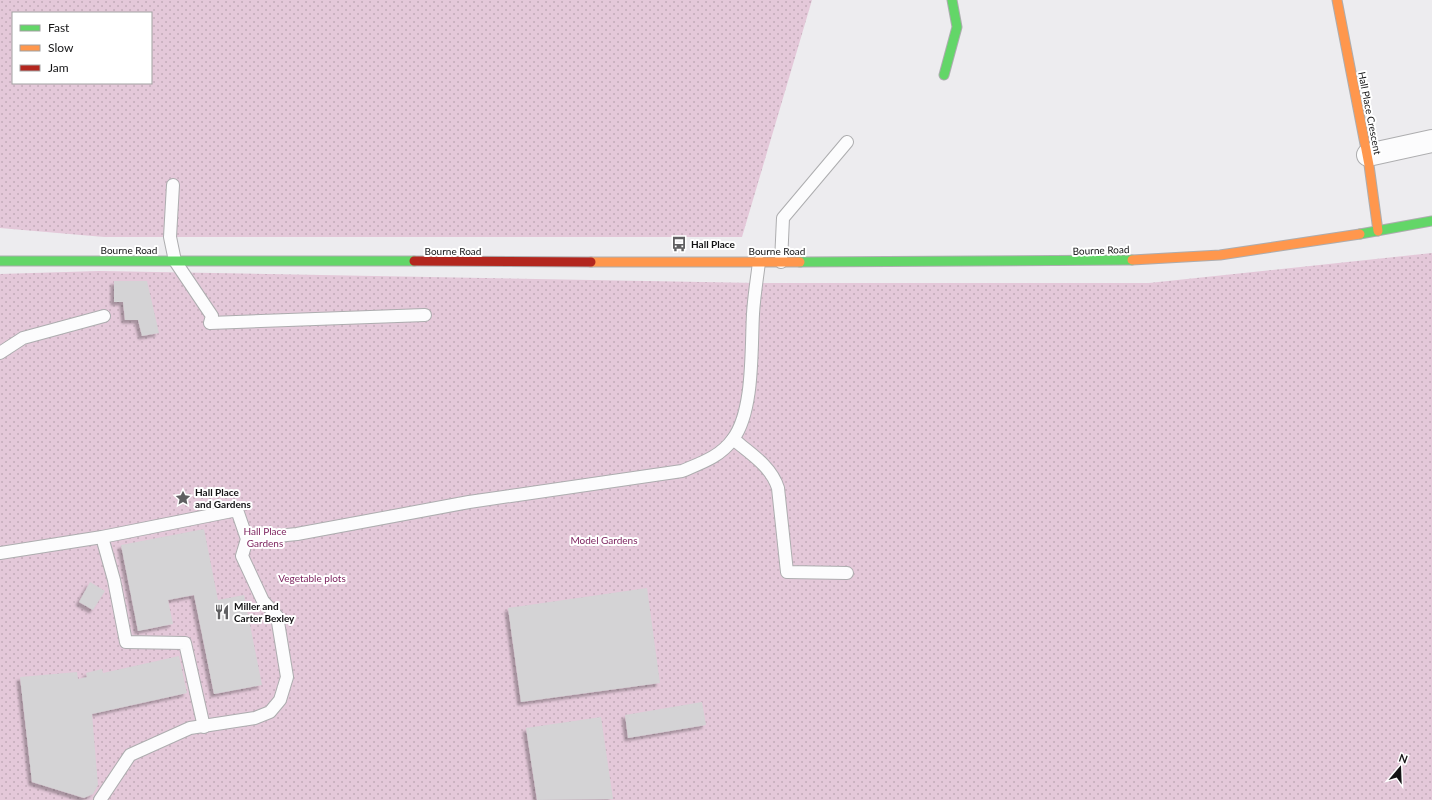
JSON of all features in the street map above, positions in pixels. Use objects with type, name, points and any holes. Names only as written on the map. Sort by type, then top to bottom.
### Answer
[{"type":"main road","points":[[944,76],[957,27],[952,0]]},
{"type":"main road","name":"Hall Place Crescent","points":[[1337,0],[1368,155],[1378,231]]},
{"type":"main road","name":"Bourne Road","points":[[0,261],[1068,262],[1145,260],[1220,255],[1378,231],[1432,221]]},
{"type":"street","points":[[1368,155],[1432,141]]},
{"type":"lane","points":[[781,262],[783,218],[847,142]]},
{"type":"lane","points":[[173,185],[170,237],[175,261],[212,316],[210,323],[425,315]]},
{"type":"lane","points":[[247,539],[297,534],[469,502],[682,471],[712,459],[733,439],[743,422],[748,401],[753,309],[759,262]]},
{"type":"lane","points":[[0,353],[23,338],[104,316]]},
{"type":"lane","points":[[733,439],[759,460],[775,478],[778,488],[787,572],[847,573]]},
{"type":"lane","points":[[0,553],[102,537],[237,510],[247,539],[242,556],[263,600],[277,616],[287,677],[280,700],[270,712],[255,718],[190,728],[130,755],[100,800]]},
{"type":"lane","points":[[102,537],[114,580],[126,642],[185,643],[204,726]]},
{"type":"green space","points":[[0,0],[812,0],[742,237],[104,237],[0,228]]},
{"type":"green space","points":[[1432,253],[1432,800],[0,800],[0,274],[99,271],[757,283],[1149,283]]},
{"type":"building","points":[[114,281],[147,281],[159,333],[142,336],[138,320],[125,320],[123,302],[114,302]]},
{"type":"building","name":"Miller and Carter Bexley","points":[[204,529],[218,600],[244,595],[262,685],[214,694],[194,595],[168,600],[173,624],[138,631],[121,545]]},
{"type":"building","points":[[90,582],[105,591],[93,610],[79,602]]},
{"type":"building","points":[[647,588],[660,683],[521,702],[508,608]]},
{"type":"building","points":[[179,656],[187,693],[92,714],[98,785],[93,794],[84,798],[32,782],[20,677],[77,672],[78,679],[87,677],[86,673],[102,669],[103,673]]},
{"type":"building","points":[[702,702],[706,725],[628,738],[625,715]]},
{"type":"building","points":[[601,717],[613,799],[537,800],[526,728]]},
{"type":"traffic: fast","points":[[944,75],[957,27],[952,0]]},
{"type":"traffic: fast","points":[[1360,234],[1432,221]]},
{"type":"traffic: fast","points":[[800,262],[1132,260]]},
{"type":"traffic: fast","points":[[0,261],[414,261]]},
{"type":"traffic: slow","points":[[1337,0],[1369,165],[1378,231]]},
{"type":"traffic: slow","points":[[1132,260],[1220,255],[1360,234]]},
{"type":"traffic: slow","points":[[591,262],[800,262]]},
{"type":"traffic: jam","points":[[414,261],[591,262]]},
{"type":"place","name":"Hall Place","points":[[679,244]]},
{"type":"place","name":"Hall Place and Gardens","points":[[183,498]]},
{"type":"place","name":"Miller and Carter Bexley","points":[[222,612]]},
{"type":"park label","name":"Hall Place Gardens","points":[[265,536]]},
{"type":"park label","name":"Model Gardens","points":[[604,540]]},
{"type":"park label","name":"Vegetable plots","points":[[312,578]]}]
